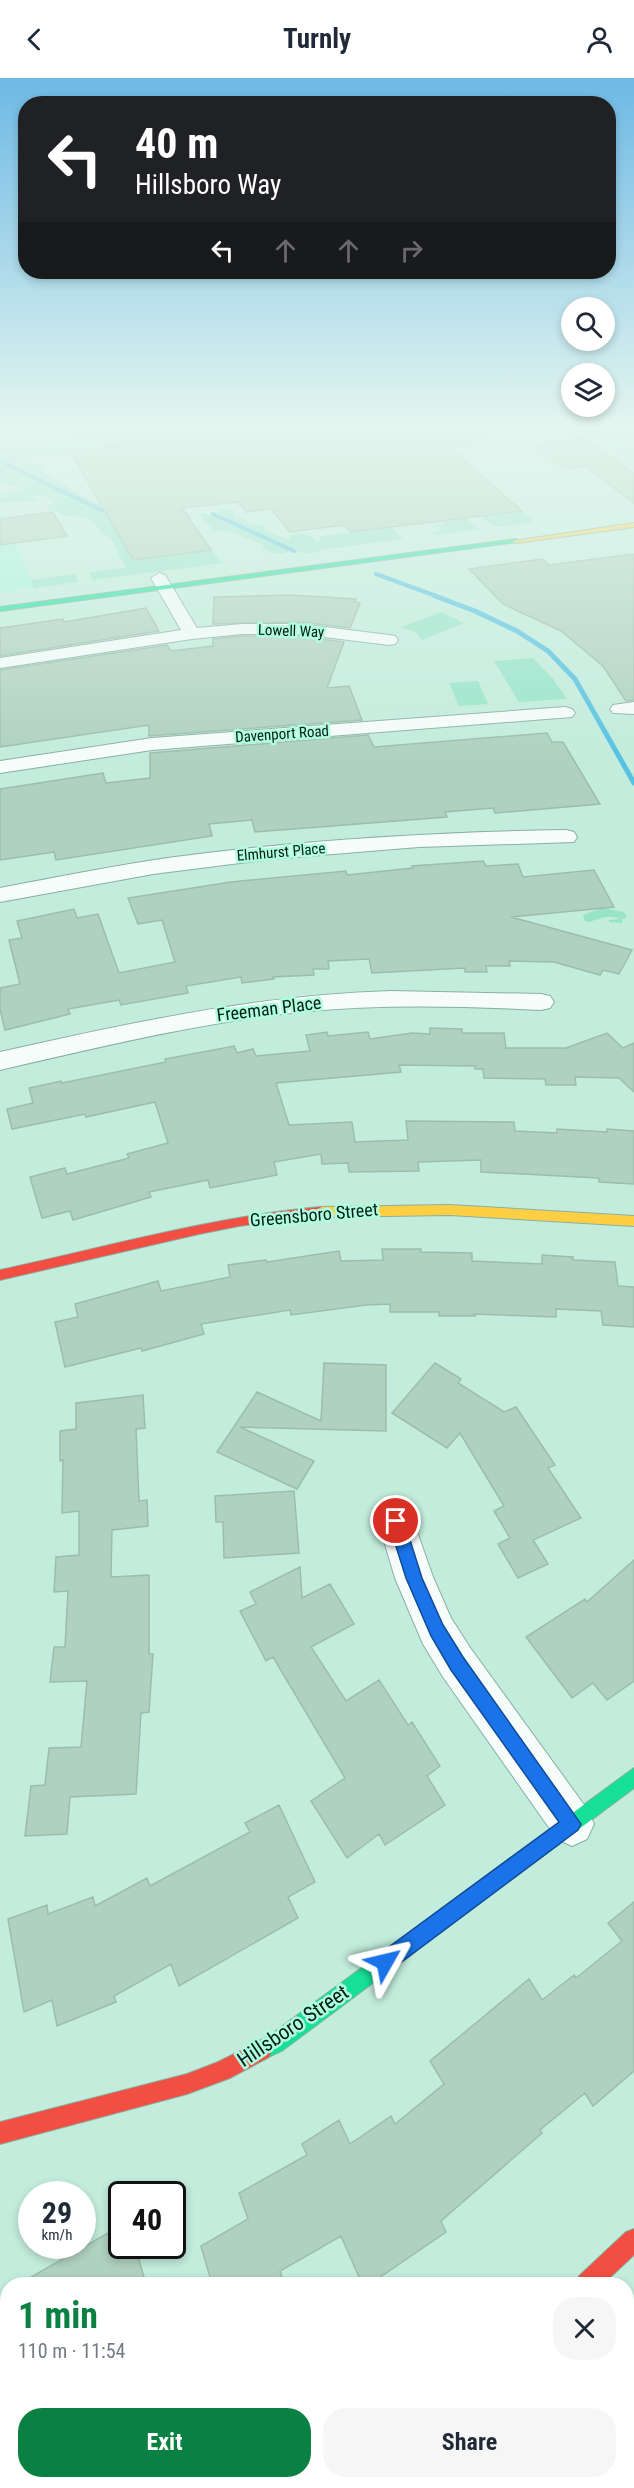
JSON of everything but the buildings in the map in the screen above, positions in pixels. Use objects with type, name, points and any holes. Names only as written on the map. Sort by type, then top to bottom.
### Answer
[{"type":"main road","points":[[0,609],[162,582],[476,537]]},
{"type":"main road","points":[[0,598],[162,582],[531,537]]},
{"type":"main road","name":"Greensboro Street","points":[[0,1275],[181,1233],[266,1217],[322,1212],[375,1208],[447,1209],[634,1221]]},
{"type":"main road","name":"Hillsboro Street","points":[[0,2133],[188,2084],[254,2056],[276,2043],[634,1777]]},
{"type":"main road","points":[[594,2277],[634,2240]]},
{"type":"street","points":[[162,582],[192,634]]},
{"type":"street","name":"Lowell Way","points":[[0,663],[192,634],[242,629],[339,633],[388,640]]},
{"type":"street","name":"Davenport Road","points":[[0,767],[164,743],[565,713]]},
{"type":"street","name":"Elmhurst Place","points":[[0,895],[160,866],[235,856],[465,839],[566,837]]},
{"type":"street","name":"Freeman Place","points":[[0,1060],[190,1020],[298,1004],[419,998],[541,1002]]},
{"type":"street","points":[[396,1521],[414,1578],[437,1630],[457,1664],[572,1824]]},
{"type":"shaded area","points":[[0,537],[13,537],[34,588],[0,592]]},
{"type":"shaded area","points":[[120,537],[133,560],[211,550],[223,563],[93,580],[89,572],[126,568],[111,538]]},
{"type":"shaded area","points":[[245,537],[282,537],[289,540],[290,537],[313,537],[318,542],[320,540],[318,537],[403,539],[320,550],[310,554],[292,549],[281,554],[273,553],[265,550],[262,547],[264,545]]},
{"type":"shaded area","points":[[75,574],[78,582],[34,588],[31,580]]},
{"type":"shaded area","points":[[441,612],[464,623],[422,640],[416,632],[401,627]]},
{"type":"shaded area","points":[[533,658],[553,679],[567,699],[519,702],[494,661]]},
{"type":"shaded area","points":[[478,681],[488,704],[459,706],[449,683]]},
{"type":"shaded area","points":[[602,908],[624,912],[627,917],[622,919],[622,923],[609,922],[609,920],[621,919],[612,917],[585,921],[583,915]]},
{"type":"waterway","points":[[264,537],[294,551]]},
{"type":"waterway","points":[[376,574],[439,597]]},
{"type":"waterway","points":[[435,596],[475,611],[517,631],[548,651],[575,679],[634,783]]},
{"type":"traffic: fast","points":[[0,609],[516,541]]},
{"type":"traffic: fast","points":[[262,2050],[276,2043],[634,1777]]},
{"type":"traffic: slow","points":[[516,541],[542,537]]},
{"type":"traffic: slow","points":[[320,1212],[450,1210],[634,1221]]},
{"type":"traffic: jam","points":[[0,1275],[239,1221],[320,1212]]},
{"type":"traffic: jam","points":[[0,2133],[187,2084],[223,2071],[262,2050]]},
{"type":"traffic: jam","points":[[594,2277],[634,2240]]},
{"type":"route","points":[[385,1962],[572,1824],[457,1664],[437,1630],[414,1578],[396,1521]]}]
